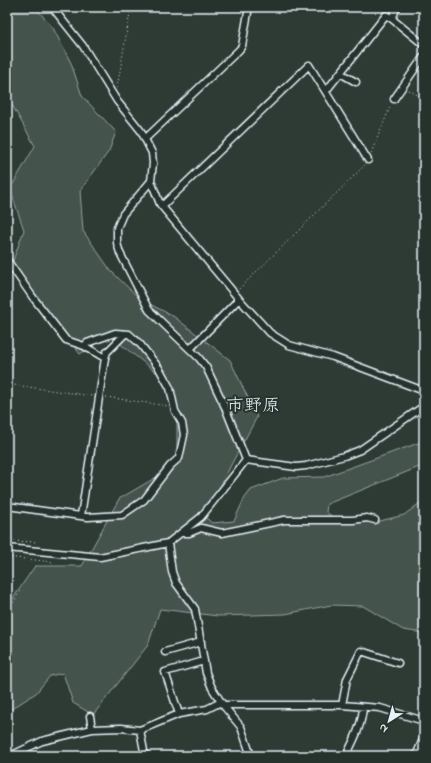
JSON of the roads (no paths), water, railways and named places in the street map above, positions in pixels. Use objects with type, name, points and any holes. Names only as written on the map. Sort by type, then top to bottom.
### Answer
[{"type":"street","points":[[52,7],[83,46],[115,98],[141,131],[152,153],[153,163],[151,180],[154,191],[162,206],[234,294],[270,333],[289,345],[333,358],[424,391]]},
{"type":"street","points":[[145,139],[239,50],[242,46],[249,7]]},
{"type":"street","points":[[392,19],[397,7]]},
{"type":"street","points":[[326,91],[386,15],[424,45]]},
{"type":"street","points":[[394,99],[424,56]]},
{"type":"street","points":[[162,206],[307,67],[311,66],[368,160]]},
{"type":"street","points":[[340,73],[356,82]]},
{"type":"street","points":[[151,180],[123,214],[117,228],[117,243],[120,253],[149,310],[190,349],[206,367],[225,407],[246,460]]},
{"type":"street","points":[[7,260],[14,272],[66,340],[84,346],[105,358]]},
{"type":"street","points":[[190,349],[239,299]]},
{"type":"street","points":[[7,506],[81,516],[104,517],[122,515],[144,500],[170,466],[179,458],[184,435],[182,423],[175,411],[170,388],[159,368],[140,344],[129,334],[115,333],[103,336],[87,343],[84,346]]},
{"type":"street","points":[[81,516],[106,352],[125,334]]},
{"type":"street","points":[[246,460],[296,467],[306,466],[344,456],[360,450],[424,406]]},
{"type":"street","points":[[7,548],[100,557],[168,543],[200,517],[246,460]]},
{"type":"street","points":[[181,533],[189,533],[201,528],[222,533],[284,520],[354,520],[367,518],[375,520]]},
{"type":"street","points":[[168,543],[172,572],[176,583],[195,609],[204,661],[212,688],[222,704],[241,727],[251,756]]},
{"type":"street","points":[[165,652],[201,642]]},
{"type":"street","points":[[342,705],[348,679],[361,651],[398,663]]},
{"type":"street","points":[[180,714],[165,672],[204,661]]},
{"type":"street","points":[[13,755],[42,742],[92,729],[121,728],[140,730],[180,714],[207,709],[222,704],[342,705],[380,708],[424,721]]},
{"type":"street","points":[[346,756],[358,732],[362,719],[363,707]]},
{"type":"street","points":[[90,716],[92,729]]},
{"type":"street","points":[[140,730],[145,756]]},
{"type":"street","points":[[418,756],[424,738]]},
{"type":"district","name":"市野原","points":[[253,405]]}]
